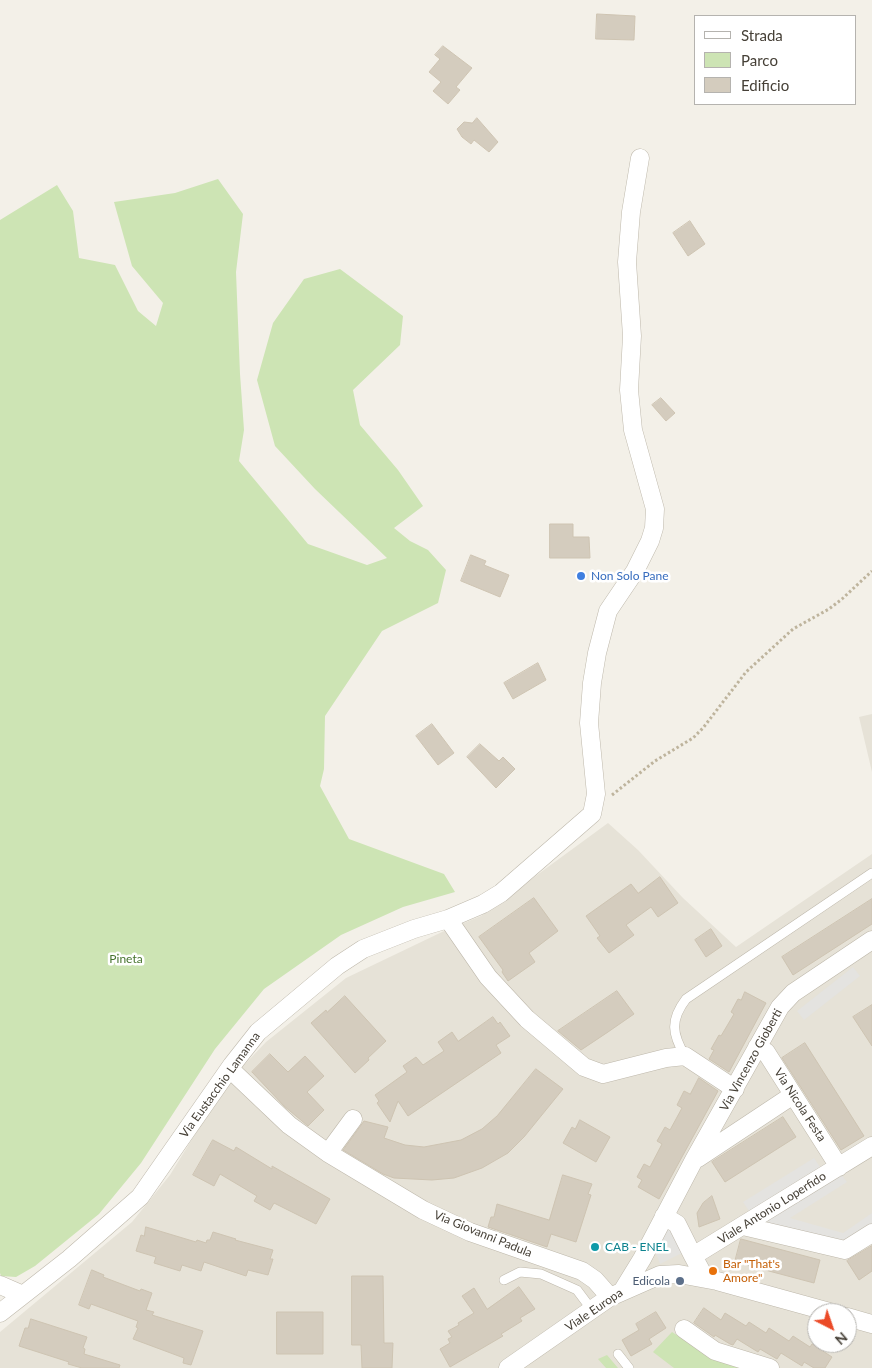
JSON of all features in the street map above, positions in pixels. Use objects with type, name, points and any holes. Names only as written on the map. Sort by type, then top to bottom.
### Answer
[{"type":"street","points":[[592,814],[596,794],[589,723],[592,683],[597,653],[608,611],[635,571],[650,540],[655,520],[655,509],[633,430],[628,390],[632,336],[627,262],[631,212],[640,158]]},
{"type":"street","name":"Via Eustacchio Lamanna","points":[[0,1313],[69,1259],[140,1197],[258,1032],[337,966],[363,949],[414,929],[448,919],[484,904],[501,892],[592,814]]},
{"type":"street","points":[[448,919],[488,977],[527,1019],[584,1067],[603,1074],[659,1059],[685,1056],[735,1089]]},
{"type":"street","name":"Via Vincenzo Gioberti","points":[[616,1294],[642,1259],[694,1160],[772,1020],[787,998],[871,942]]},
{"type":"street","name":"Via Nicola Festa","points":[[757,1047],[766,1052],[839,1167]]},
{"type":"street","name":"Via Giovanni Padula","points":[[230,1069],[289,1125],[328,1153],[430,1213],[470,1232],[582,1271],[616,1294]]},
{"type":"street","name":"Via Vincenzo Gioberti","points":[[694,1160],[793,1095]]},
{"type":"street","points":[[328,1153],[353,1120]]},
{"type":"street","name":"Viale Antonio Loperfido","points":[[694,1256],[872,1146]]},
{"type":"street","points":[[664,1216],[677,1224],[705,1278]]},
{"type":"street","points":[[743,1226],[845,1250],[872,1233]]},
{"type":"street","name":"Viale Europa","points":[[513,1367],[616,1294],[660,1275],[679,1274],[705,1278],[807,1306]]},
{"type":"street","points":[[0,1285],[23,1295]]},
{"type":"street","points":[[857,1320],[872,1324]]},
{"type":"street","points":[[684,1329],[715,1351],[770,1368]]},
{"type":"lane","points":[[685,1056],[677,1043],[674,1030],[679,1008],[686,999],[872,873]]},
{"type":"lane","points":[[504,1280],[520,1272],[541,1274],[577,1290],[592,1310]]},
{"type":"lane","points":[[618,1354],[630,1368]]},
{"type":"path","points":[[592,814],[636,775],[694,738],[746,672],[793,629],[829,609],[872,571]]},
{"type":"shaded area","points":[[872,714],[872,772],[859,717]]},
{"type":"shaded area","points":[[608,823],[638,850],[683,898],[736,947],[872,854],[872,1368],[0,1368],[0,1332],[132,1222],[170,1175],[226,1084],[266,1042],[346,978],[442,932],[481,916]]},
{"type":"shaded area","points":[[853,967],[860,976],[804,1020],[797,1011]]},
{"type":"shaded area","points":[[814,1158],[820,1167],[749,1211],[743,1202]]},
{"type":"shaded area","points":[[840,1173],[847,1182],[790,1218],[843,1233],[872,1213],[872,1228],[845,1245],[761,1223]]},
{"type":"shaded area","points":[[672,1228],[682,1253],[660,1264],[654,1248],[664,1230]]},
{"type":"green space","name":"Pineta","points":[[218,179],[243,214],[236,272],[244,430],[239,461],[308,544],[367,565],[387,558],[315,489],[275,446],[257,380],[273,323],[304,279],[340,269],[403,316],[400,345],[353,390],[360,425],[398,470],[423,506],[394,528],[410,541],[428,550],[446,570],[438,603],[382,631],[325,716],[324,769],[320,786],[349,839],[444,874],[455,892],[403,907],[341,935],[264,989],[215,1049],[141,1163],[99,1214],[35,1266],[16,1277],[1,1276],[0,220],[57,185],[73,211],[79,258],[115,265],[138,311],[156,326],[163,303],[132,266],[114,202],[175,193]]},
{"type":"green space","points":[[672,1332],[704,1353],[752,1368],[674,1368],[653,1352]]},
{"type":"green space","points":[[607,1355],[618,1368],[606,1368],[598,1359]]},
{"type":"building","points":[[597,14],[635,16],[634,40],[596,39]]},
{"type":"building","points":[[443,46],[472,68],[456,87],[460,90],[448,104],[433,91],[441,82],[429,72],[440,59],[435,55]]},
{"type":"building","points":[[477,118],[498,142],[489,152],[474,140],[471,144],[462,137],[457,129],[464,122],[472,123]]},
{"type":"building","points":[[690,221],[705,244],[688,256],[673,233]]},
{"type":"building","points":[[661,398],[675,413],[666,421],[652,405]]},
{"type":"building","points":[[550,524],[573,524],[573,537],[589,537],[590,558],[550,558]]},
{"type":"building","points":[[471,555],[486,561],[484,565],[509,575],[500,597],[461,581]]},
{"type":"building","points":[[538,663],[546,680],[513,699],[504,683]]},
{"type":"building","points":[[432,724],[454,753],[438,765],[416,736]]},
{"type":"building","points":[[480,744],[499,761],[503,757],[515,769],[496,788],[467,757]]},
{"type":"building","points":[[660,877],[678,903],[658,917],[651,907],[626,925],[634,935],[609,953],[597,938],[600,936],[586,916],[631,884],[638,893]]},
{"type":"building","points":[[534,898],[558,931],[529,953],[535,962],[508,981],[502,972],[503,970],[479,937]]},
{"type":"building","points":[[872,899],[872,924],[793,975],[782,957]]},
{"type":"building","points":[[711,929],[722,946],[706,957],[695,940]]},
{"type":"building","points":[[617,991],[634,1014],[608,1032],[581,1050],[558,1031]]},
{"type":"building","points":[[745,992],[766,1003],[729,1072],[709,1059],[714,1050],[711,1049],[734,1014],[731,1012],[738,999],[741,1000]]},
{"type":"building","points":[[345,996],[386,1041],[355,1073],[311,1023]]},
{"type":"building","points":[[872,1005],[872,1046],[853,1017]]},
{"type":"building","points":[[493,1017],[498,1024],[500,1022],[510,1036],[496,1045],[501,1053],[408,1116],[398,1101],[390,1122],[377,1103],[379,1101],[375,1095],[407,1072],[403,1066],[416,1057],[423,1065],[444,1051],[438,1042],[452,1032],[458,1041]]},
{"type":"building","points":[[805,1043],[864,1136],[841,1150],[782,1058]]},
{"type":"building","points":[[270,1054],[288,1072],[305,1056],[324,1076],[307,1092],[324,1110],[308,1126],[284,1106],[252,1072]]},
{"type":"building","points":[[536,1069],[563,1089],[524,1137],[508,1153],[482,1168],[454,1178],[432,1180],[394,1178],[383,1174],[343,1150],[364,1121],[388,1127],[384,1138],[405,1145],[424,1147],[461,1140],[482,1129],[497,1116]]},
{"type":"building","points":[[699,1078],[718,1091],[659,1199],[638,1187],[642,1180],[637,1177],[644,1164],[650,1167],[662,1144],[657,1141],[665,1127],[670,1130],[682,1108],[677,1105],[684,1091],[690,1094]]},
{"type":"building","points":[[783,1117],[796,1137],[725,1182],[712,1162]]},
{"type":"building","points":[[580,1120],[610,1137],[596,1162],[563,1143],[572,1127],[575,1129]]},
{"type":"building","points":[[213,1140],[234,1151],[236,1147],[272,1169],[272,1166],[330,1199],[316,1224],[274,1203],[270,1210],[254,1201],[257,1196],[220,1174],[214,1186],[193,1175]]},
{"type":"building","points":[[563,1175],[592,1184],[588,1194],[591,1195],[576,1242],[551,1234],[547,1247],[488,1227],[491,1217],[494,1217],[497,1204],[549,1220]]},
{"type":"building","points":[[712,1196],[720,1219],[699,1227],[697,1213],[703,1203]]},
{"type":"building","points":[[146,1227],[196,1242],[197,1240],[206,1243],[207,1240],[210,1240],[213,1232],[273,1250],[270,1259],[273,1259],[268,1275],[248,1270],[246,1276],[204,1262],[201,1271],[182,1265],[180,1271],[154,1263],[156,1257],[136,1251],[141,1235],[144,1236]]},
{"type":"building","points":[[741,1239],[820,1260],[814,1283],[735,1262]]},
{"type":"building","points":[[872,1246],[872,1271],[859,1280],[847,1261]]},
{"type":"building","points":[[92,1270],[104,1275],[103,1277],[140,1291],[141,1289],[152,1293],[146,1310],[154,1312],[152,1315],[203,1331],[191,1365],[183,1363],[184,1358],[133,1339],[138,1328],[136,1327],[138,1321],[91,1304],[89,1309],[79,1305]]},
{"type":"building","points":[[352,1276],[383,1276],[384,1343],[393,1343],[392,1368],[362,1368],[361,1345],[352,1345]]},
{"type":"building","points":[[519,1287],[535,1309],[520,1318],[522,1321],[501,1334],[503,1336],[450,1367],[440,1349],[450,1343],[448,1339],[452,1337],[448,1331],[474,1313],[462,1296],[474,1288],[487,1309]]},
{"type":"building","points":[[704,1308],[721,1320],[725,1313],[746,1326],[749,1322],[766,1333],[769,1328],[789,1341],[793,1336],[807,1345],[807,1353],[826,1353],[832,1357],[825,1368],[814,1368],[804,1362],[802,1366],[781,1353],[777,1359],[760,1349],[758,1352],[737,1339],[733,1345],[730,1344],[715,1335],[714,1337],[694,1323]]},
{"type":"building","points":[[277,1312],[323,1312],[323,1354],[277,1354]]},
{"type":"building","points":[[656,1312],[666,1328],[649,1339],[652,1344],[631,1356],[622,1340],[639,1330],[636,1324]]},
{"type":"building","points":[[31,1319],[87,1337],[83,1348],[85,1349],[84,1354],[120,1365],[119,1368],[82,1368],[19,1346],[25,1328],[28,1328]]},
{"type":"place","name":"Non Solo Pane","points":[[581,576]]},
{"type":"place","name":"CAB - ENEL","points":[[595,1247]]},
{"type":"place","name":"Bar \"That's Amore\"","points":[[713,1271]]},
{"type":"place","name":"Edicola","points":[[680,1281]]}]
